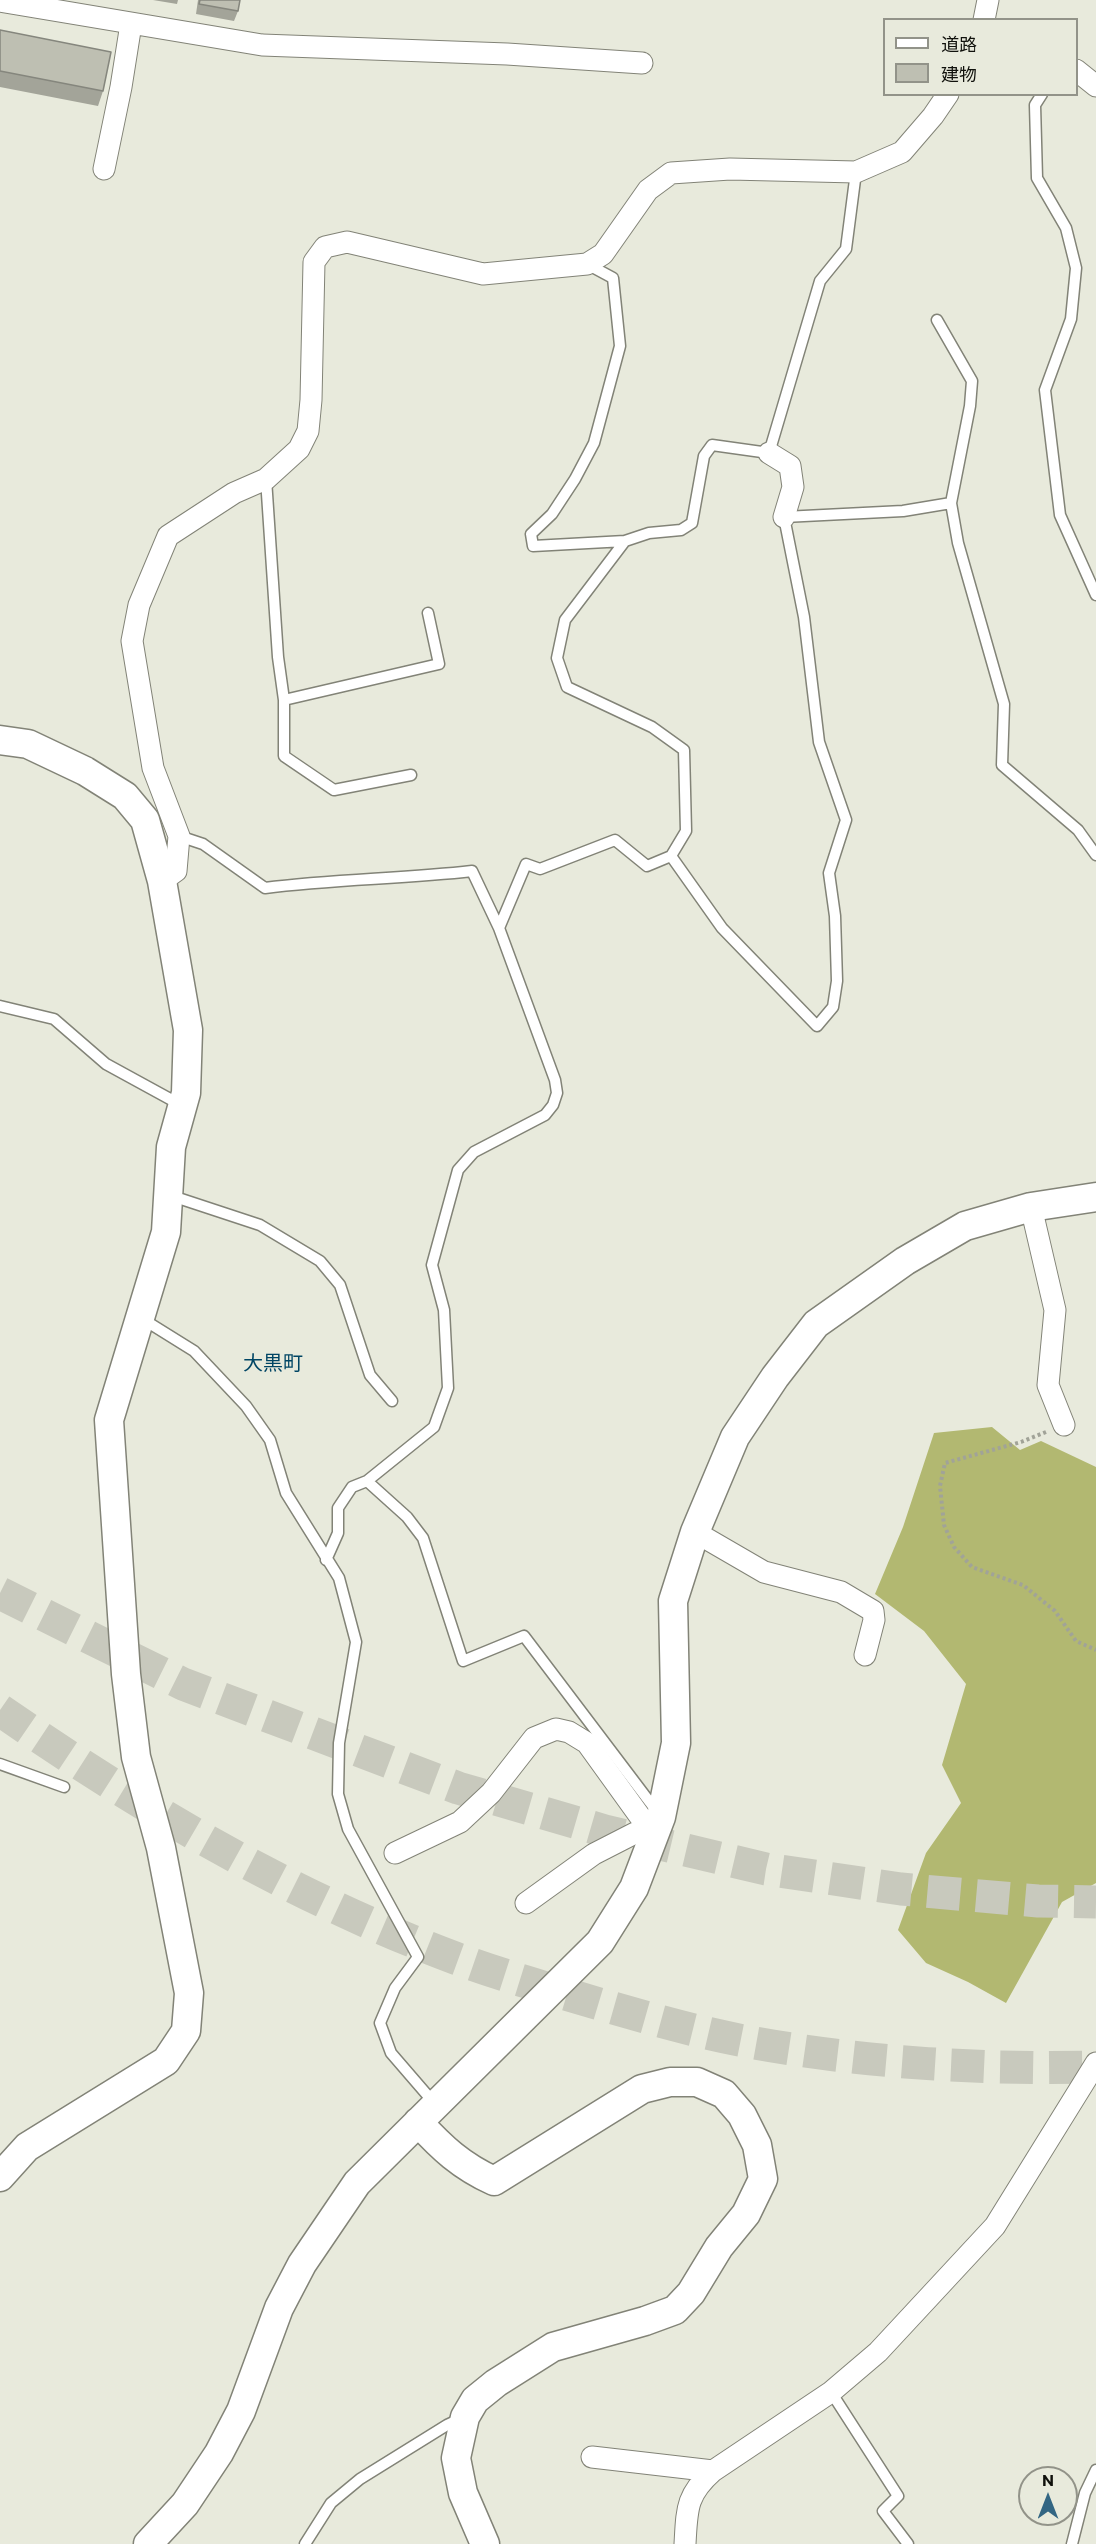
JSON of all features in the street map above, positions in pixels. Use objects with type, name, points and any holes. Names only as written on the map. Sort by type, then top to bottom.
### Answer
[{"type":"street","points":[[984,18],[988,0]]},
{"type":"street","points":[[0,1],[262,45],[507,54],[642,63]]},
{"type":"street","points":[[104,169],[131,24]]},
{"type":"street","points":[[1078,71],[1096,86]]},
{"type":"street","points":[[162,881],[176,871],[179,836],[151,757],[132,640],[139,605],[168,536],[234,493],[266,479],[299,449],[308,431],[314,262],[325,247],[347,242],[483,274],[587,264],[603,254],[648,189],[671,173],[730,169],[856,172],[902,152],[933,116],[947,96]]},
{"type":"street","points":[[769,453],[790,466],[793,488],[784,517]]},
{"type":"street","points":[[0,741],[28,744],[85,771],[125,796],[145,820],[162,881],[188,1030],[186,1093],[171,1147],[166,1232],[109,1420],[126,1674],[135,1757],[161,1848],[189,1993],[186,2031],[166,2061],[27,2147],[0,2177]]},
{"type":"street","points":[[148,2544],[185,2504],[219,2453],[241,2412],[279,2308],[302,2264],[357,2183],[600,1942],[634,1888],[658,1826],[676,1743],[673,1601],[695,1532],[735,1437],[775,1377],[816,1324],[905,1261],[965,1226],[1031,1207],[1096,1197]]},
{"type":"street","points":[[1031,1207],[1055,1310],[1048,1385],[1064,1425]]},
{"type":"street","points":[[695,1532],[764,1572],[841,1592],[873,1611],[874,1620],[865,1655]]},
{"type":"street","points":[[395,1853],[460,1821],[491,1793],[534,1738],[556,1729],[569,1732],[587,1743],[658,1826]]},
{"type":"street","points":[[526,1904],[594,1854],[635,1833],[658,1826]]},
{"type":"street","points":[[685,2544],[687,2506],[697,2486],[713,2471],[831,2392],[878,2352],[995,2226],[1096,2063]]},
{"type":"street","points":[[427,2113],[447,2153],[471,2170],[494,2181],[642,2089],[670,2082],[697,2082],[724,2094],[742,2115],[757,2145],[763,2179],[746,2214],[719,2247],[691,2293],[675,2310],[553,2348],[496,2383],[475,2400],[465,2417],[456,2458],[463,2493],[485,2544]]},
{"type":"street","points":[[592,2457],[713,2471]]},
{"type":"lane","points":[[1041,96],[1035,105],[1037,178],[1066,228],[1076,268],[1071,319],[1045,390],[1060,515],[1096,595]]},
{"type":"lane","points":[[587,264],[613,278],[620,346],[594,443],[575,479],[552,513],[531,534],[533,546],[625,541],[649,533],[681,530],[692,523],[704,456],[712,445],[769,453],[820,281],[846,249],[856,172]]},
{"type":"lane","points":[[938,320],[972,381],[970,405],[951,503],[958,543],[1004,704],[1002,765],[1078,831],[1096,855]]},
{"type":"lane","points":[[266,479],[278,657],[284,700],[284,756],[334,790],[411,775]]},
{"type":"lane","points":[[671,856],[722,928],[817,1026],[833,1007],[837,981],[835,916],[829,873],[846,820],[819,742],[804,617],[784,517],[903,511],[951,503]]},
{"type":"lane","points":[[499,928],[526,864],[540,869],[615,840],[647,866],[671,856],[686,831],[684,750],[652,727],[567,687],[558,658],[565,620],[625,541]]},
{"type":"lane","points":[[284,700],[439,664],[428,613]]},
{"type":"lane","points":[[179,836],[203,843],[265,888],[303,883],[412,878],[472,871],[499,928],[555,1080],[557,1093],[553,1105],[545,1115],[474,1152],[458,1170],[432,1265],[444,1310],[448,1388],[434,1427],[367,1481],[352,1487],[338,1508],[338,1533],[326,1560]]},
{"type":"lane","points":[[0,1007],[54,1019],[106,1064],[182,1106]]},
{"type":"lane","points":[[168,1195],[260,1225],[320,1262],[340,1285],[370,1376],[392,1401]]},
{"type":"lane","points":[[141,1318],[194,1351],[246,1406],[270,1440],[286,1493],[339,1578],[356,1642],[339,1743],[338,1794],[348,1828],[418,1957],[395,1988],[380,2023],[391,2053],[427,2113]]},
{"type":"lane","points":[[367,1481],[407,1516],[423,1538],[463,1661],[524,1636],[658,1826]]},
{"type":"lane","points":[[0,1764],[64,1787]]},
{"type":"lane","points":[[831,2392],[898,2496],[883,2511],[908,2544]]},
{"type":"lane","points":[[305,2544],[331,2503],[360,2479],[447,2425],[465,2417]]},
{"type":"lane","points":[[1072,2544],[1085,2493],[1096,2470]]},
{"type":"path","points":[[1064,1425],[1021,1442],[945,1463],[940,1486],[944,1525],[954,1547],[972,1567],[1023,1585],[1055,1611],[1076,1641],[1096,1650]]},
{"type":"green space","points":[[992,1427],[1020,1450],[1041,1441],[1096,1467],[1096,1883],[1062,1902],[1006,2003],[926,1963],[898,1930],[926,1853],[961,1803],[942,1765],[966,1684],[924,1631],[875,1594],[903,1527],[934,1433]]},
{"type":"building","points":[[200,0],[240,0],[238,11],[199,4]]},
{"type":"building","points":[[0,30],[111,52],[103,91],[0,71]]},
{"type":"tunnel","points":[[0,1593],[183,1684],[458,1788],[605,1831],[766,1869],[901,1889],[1038,1901],[1096,1902]]},
{"type":"tunnel","points":[[0,1710],[108,1782],[277,1879],[395,1934],[511,1977],[674,2025],[786,2048],[874,2059],[964,2066],[1096,2067]]},
{"type":"district","name":"大黒町","points":[[273,1363]]}]
